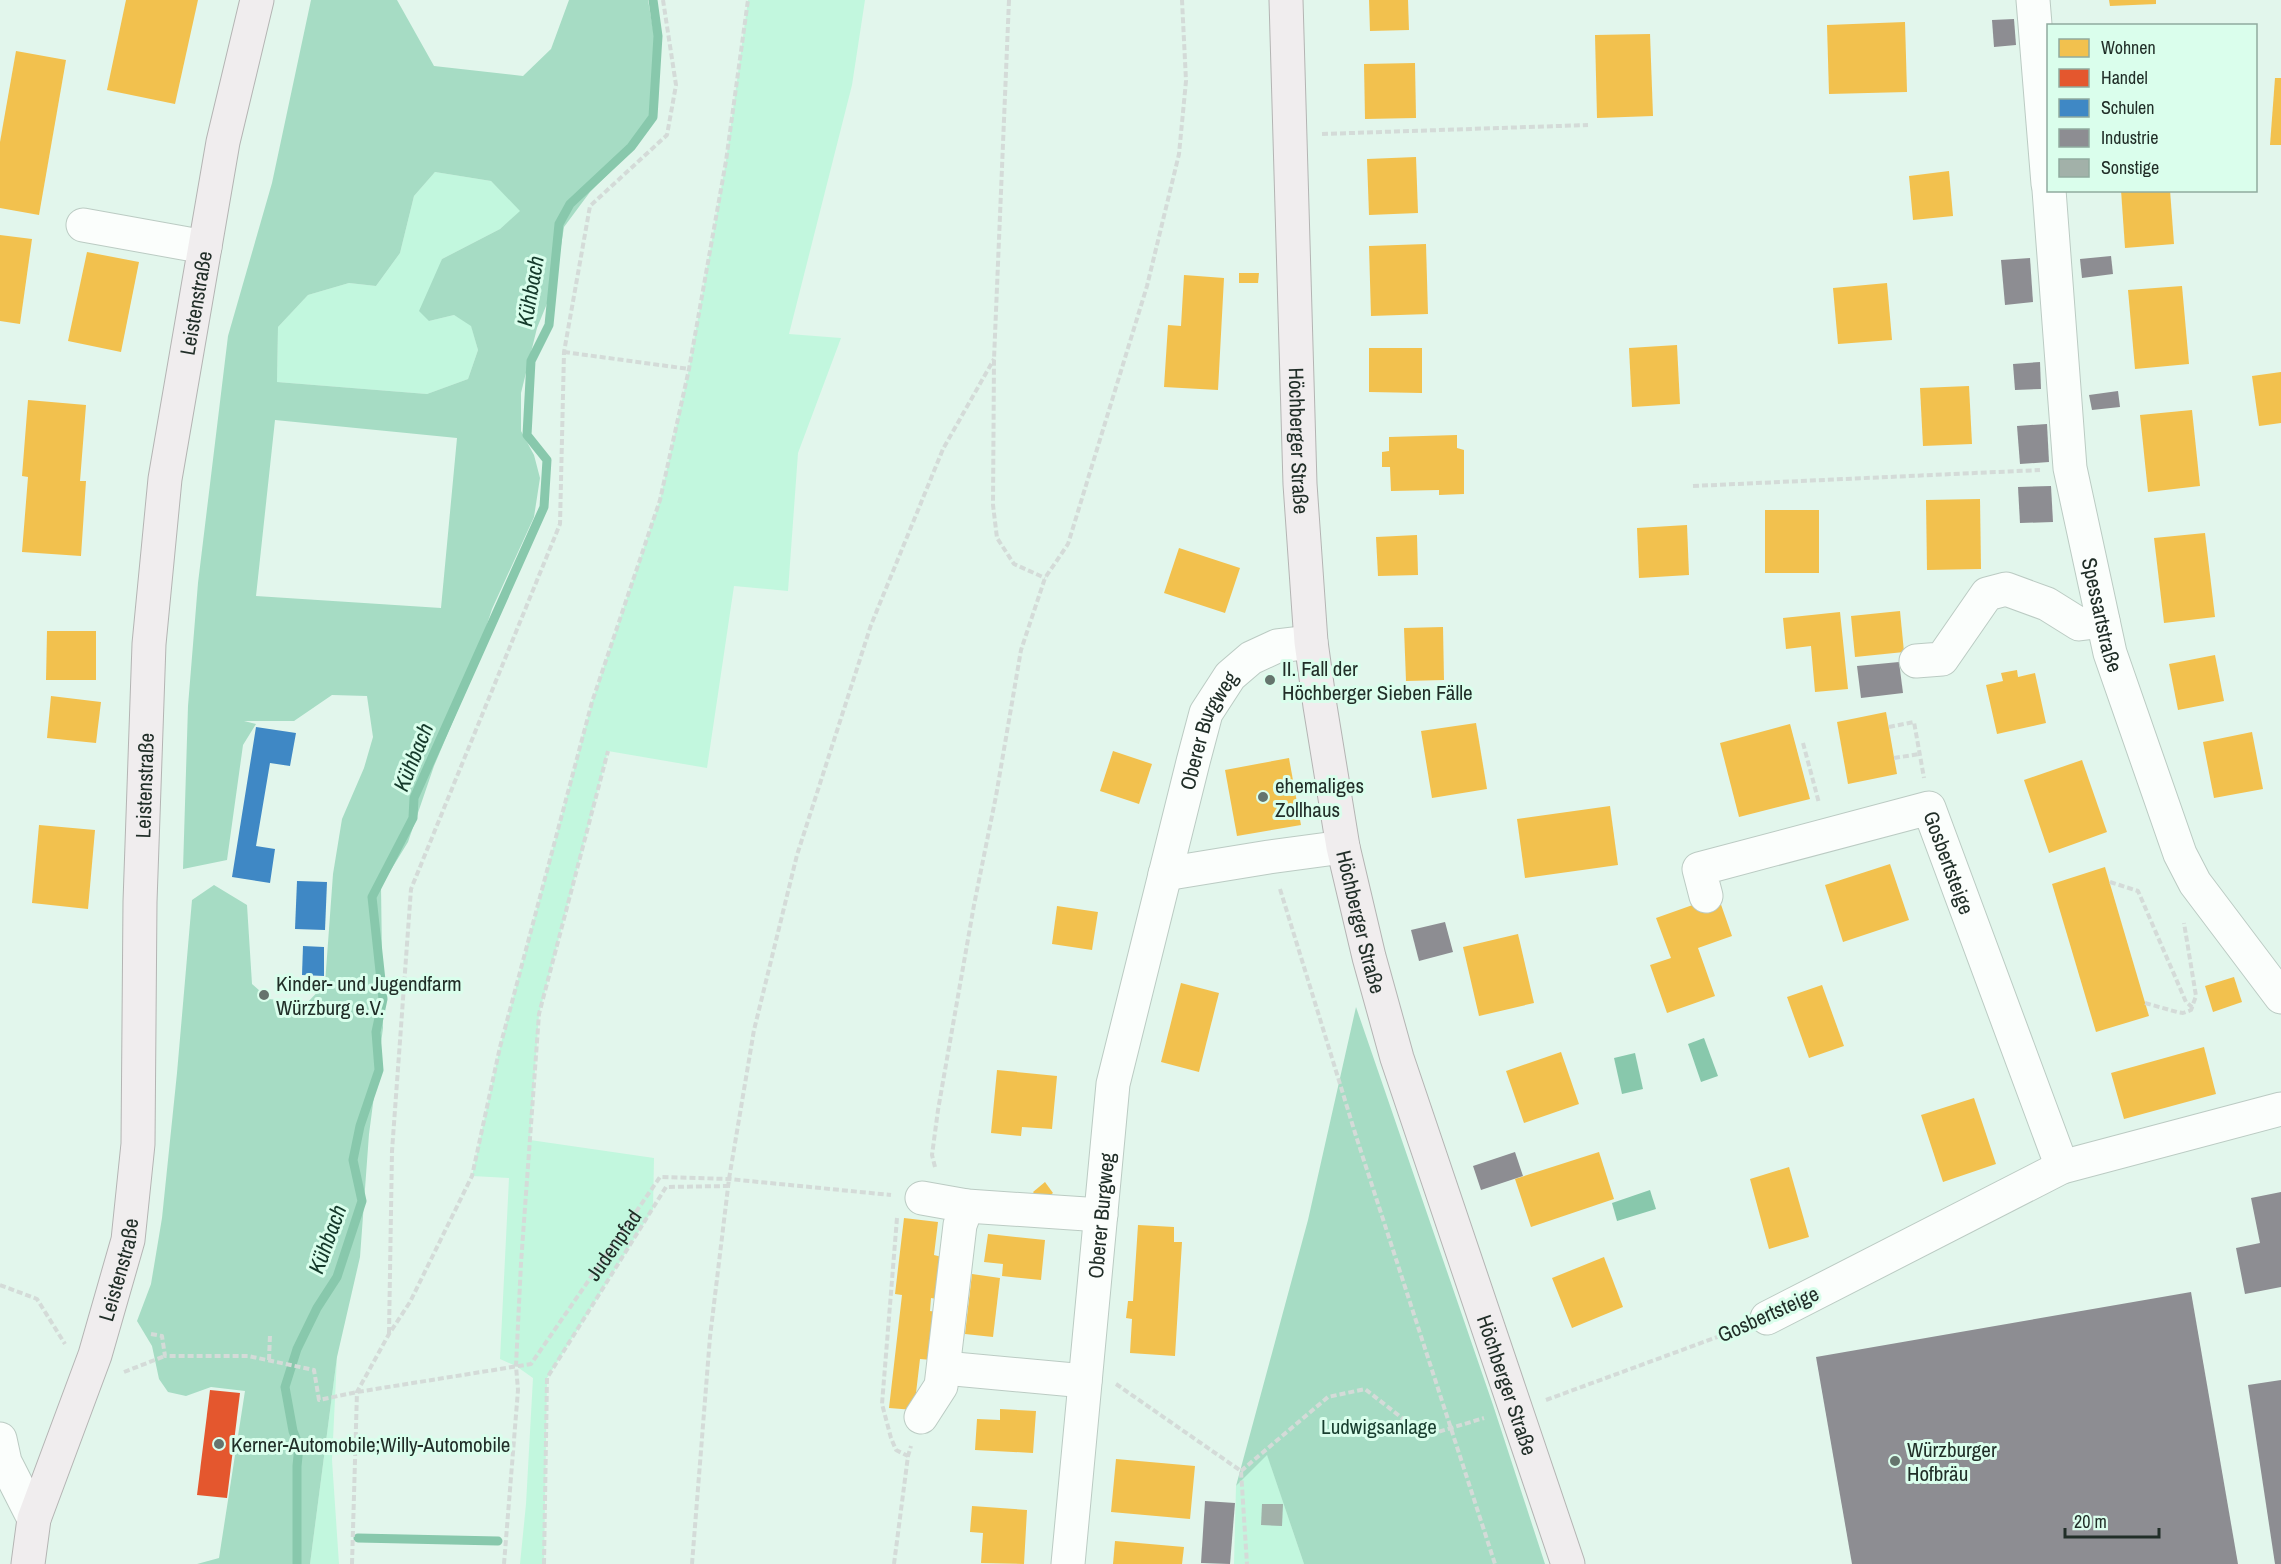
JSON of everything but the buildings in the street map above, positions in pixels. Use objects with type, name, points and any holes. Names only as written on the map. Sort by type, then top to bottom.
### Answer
[{"type":"main road","name":"Leistenstraße","points":[[28,1564],[34,1519],[107,1364],[128,1240],[138,1144],[140,902],[149,644],[165,479],[223,142],[257,0]]},
{"type":"main road","name":"Höchberger Straße","points":[[1286,0],[1288,135],[1300,484],[1311,642],[1343,847],[1369,957],[1397,1058],[1568,1564]]},
{"type":"street","points":[[2033,0],[2047,161]]},
{"type":"street","name":"Spessartstraße","points":[[2049,192],[2070,468],[2110,653],[2180,854],[2195,884],[2281,997]]},
{"type":"street","points":[[83,225],[205,247]]},
{"type":"street","points":[[1916,661],[1942,658],[1987,594],[2000,590],[2006,589],[2047,604],[2079,624],[2103,621]]},
{"type":"street","name":"Oberer Burgweg","points":[[1068,1564],[1113,1084],[1206,713],[1230,676],[1251,658],[1277,646],[1311,642]]},
{"type":"street","name":"Gosbertsteige","points":[[1706,896],[1699,869],[1929,808],[2062,1167]]},
{"type":"street","points":[[1165,874],[1343,847]]},
{"type":"street","name":"Gosbertsteige","points":[[1767,1318],[2062,1167],[2281,1109]]},
{"type":"street","points":[[925,1203],[1101,1215]]},
{"type":"street","points":[[921,1417],[941,1386],[960,1225],[925,1203]]},
{"type":"street","points":[[944,1368],[1086,1376]]},
{"type":"street","points":[[0,1439],[5,1462],[34,1519]]},
{"type":"path","points":[[389,1334],[387,1304],[392,1151],[411,889],[560,524],[564,352],[590,206],[667,135],[676,85],[663,0]]},
{"type":"path","points":[[352,1564],[357,1392],[389,1334],[410,1302],[472,1176],[500,1047],[592,702],[660,500],[689,369],[726,161],[748,0]]},
{"type":"path","points":[[1009,0],[994,359],[993,505],[997,538],[1014,564],[1045,578]]},
{"type":"path","points":[[894,1564],[908,1456],[896,1450],[882,1404],[925,1203],[938,1110],[1021,650],[1045,578],[1068,544],[1147,286],[1179,154],[1186,81],[1182,0]]},
{"type":"path","points":[[1288,135],[1588,125]]},
{"type":"path","points":[[564,352],[689,369]]},
{"type":"path","points":[[692,1564],[710,1337],[728,1185],[754,1030],[797,855],[868,636],[943,449],[994,359]]},
{"type":"path","points":[[1692,486],[2070,468]]},
{"type":"path","points":[[1889,727],[1914,722],[1929,808]]},
{"type":"path","points":[[1803,743],[1820,805]]},
{"type":"path","points":[[504,1564],[518,1389],[516,1366],[538,1014],[608,751]]},
{"type":"path","points":[[1894,758],[1920,754]]},
{"type":"path","points":[[1269,857],[1356,1136],[1496,1564]]},
{"type":"path","points":[[2110,882],[2138,891],[2186,1002],[2192,1007]]},
{"type":"path","points":[[2145,1003],[2183,1013],[2191,1010],[2196,996],[2179,895],[2195,884]]},
{"type":"path","name":"Judenpfad","points":[[269,1360],[314,1370],[319,1400],[531,1364],[660,1177],[729,1179],[925,1203]]},
{"type":"path","points":[[544,1564],[547,1378],[666,1187],[728,1185]]},
{"type":"path","points":[[0,1286],[37,1299],[65,1345],[107,1364],[165,1356],[248,1356],[269,1360],[270,1335]]},
{"type":"path","name":"Gosbertsteige","points":[[1562,1394],[1767,1318]]},
{"type":"path","points":[[151,1334],[162,1336],[165,1356]]},
{"type":"path","points":[[1086,1376],[1109,1379],[1241,1471]]},
{"type":"path","points":[[1241,1471],[1328,1397],[1365,1389],[1425,1436],[1484,1418]]},
{"type":"path","points":[[1241,1471],[1247,1564]]},
{"type":"shaded area","points":[[748,0],[865,0],[852,85],[789,334],[841,338],[798,453],[788,591],[734,586],[707,768],[608,751],[539,1014],[530,1140],[654,1158],[653,1209],[547,1378],[544,1564],[520,1564],[526,1504],[533,1378],[516,1366],[500,1359],[509,1178],[472,1176],[500,1047],[592,702],[660,500],[689,369],[726,161]]},
{"type":"shaded area","points":[[435,172],[491,181],[521,211],[500,229],[442,259],[429,321],[454,315],[471,325],[478,350],[468,379],[427,394],[277,382],[278,327],[308,295],[349,283],[376,286],[400,253],[414,196]]},
{"type":"shaded area","points":[[1704,1038],[1718,1076],[1701,1082],[1688,1044]]},
{"type":"shaded area","points":[[1635,1053],[1643,1089],[1622,1094],[1614,1058]]},
{"type":"shaded area","points":[[1650,1190],[1656,1209],[1617,1221],[1612,1203]]},
{"type":"shaded area","points":[[337,1357],[332,1460],[339,1564],[310,1564]]},
{"type":"shaded area","points":[[1267,1454],[1304,1564],[1234,1564],[1236,1486]]},
{"type":"green space","points":[[311,0],[397,0],[434,66],[523,76],[551,49],[569,0],[648,0],[659,63],[658,104],[628,154],[590,192],[564,227],[555,284],[537,328],[521,393],[521,431],[534,455],[540,478],[534,517],[492,609],[464,695],[434,766],[408,842],[381,886],[383,1028],[369,1134],[360,1257],[337,1357],[310,1564],[197,1564],[219,1558],[245,1391],[211,1387],[186,1396],[168,1392],[159,1379],[152,1346],[137,1321],[151,1284],[162,1218],[192,900],[214,885],[247,905],[252,984],[269,999],[307,1003],[325,984],[333,874],[342,819],[364,768],[373,737],[367,696],[332,695],[294,721],[244,721],[256,724],[243,745],[227,860],[183,869],[188,706],[198,583],[228,336],[272,183]],"holes":[[[435,172],[491,181],[520,211],[500,229],[442,259],[419,311],[429,321],[454,315],[471,326],[478,350],[468,379],[427,394],[277,382],[278,327],[308,295],[349,283],[376,286],[400,253],[414,196]],[[275,420],[457,438],[441,608],[256,596]]]},
{"type":"green space","name":"Ludwigsanlage","points":[[1356,1007],[1493,1405],[1545,1564],[1304,1564],[1267,1455],[1236,1486],[1308,1220]]},
{"type":"waterway","name":"Kühbach","points":[[297,1564],[299,1446],[293,1431],[285,1387],[297,1349],[317,1308],[337,1277],[362,1201],[353,1160],[360,1126],[379,1070],[376,1032],[383,999],[372,897],[413,818],[414,798],[544,507],[547,460],[527,435],[531,361],[549,325],[559,224],[570,204],[631,147],[653,117],[658,36],[653,0]]},
{"type":"waterway","points":[[358,1538],[498,1541]]},
{"type":"place","name":"II. Fall der Höchberger Sieben Fälle","points":[[1270,680]]},
{"type":"place","name":"ehemaliges Zollhaus","points":[[1263,797]]},
{"type":"place","name":"Kinder- und Jugendfarm Würzburg e.V.","points":[[264,995]]},
{"type":"place","name":"Kerner-Automobile;Willy-Automobile","points":[[219,1444]]},
{"type":"place","name":"Würzburger Hofbräu","points":[[1895,1461]]}]
